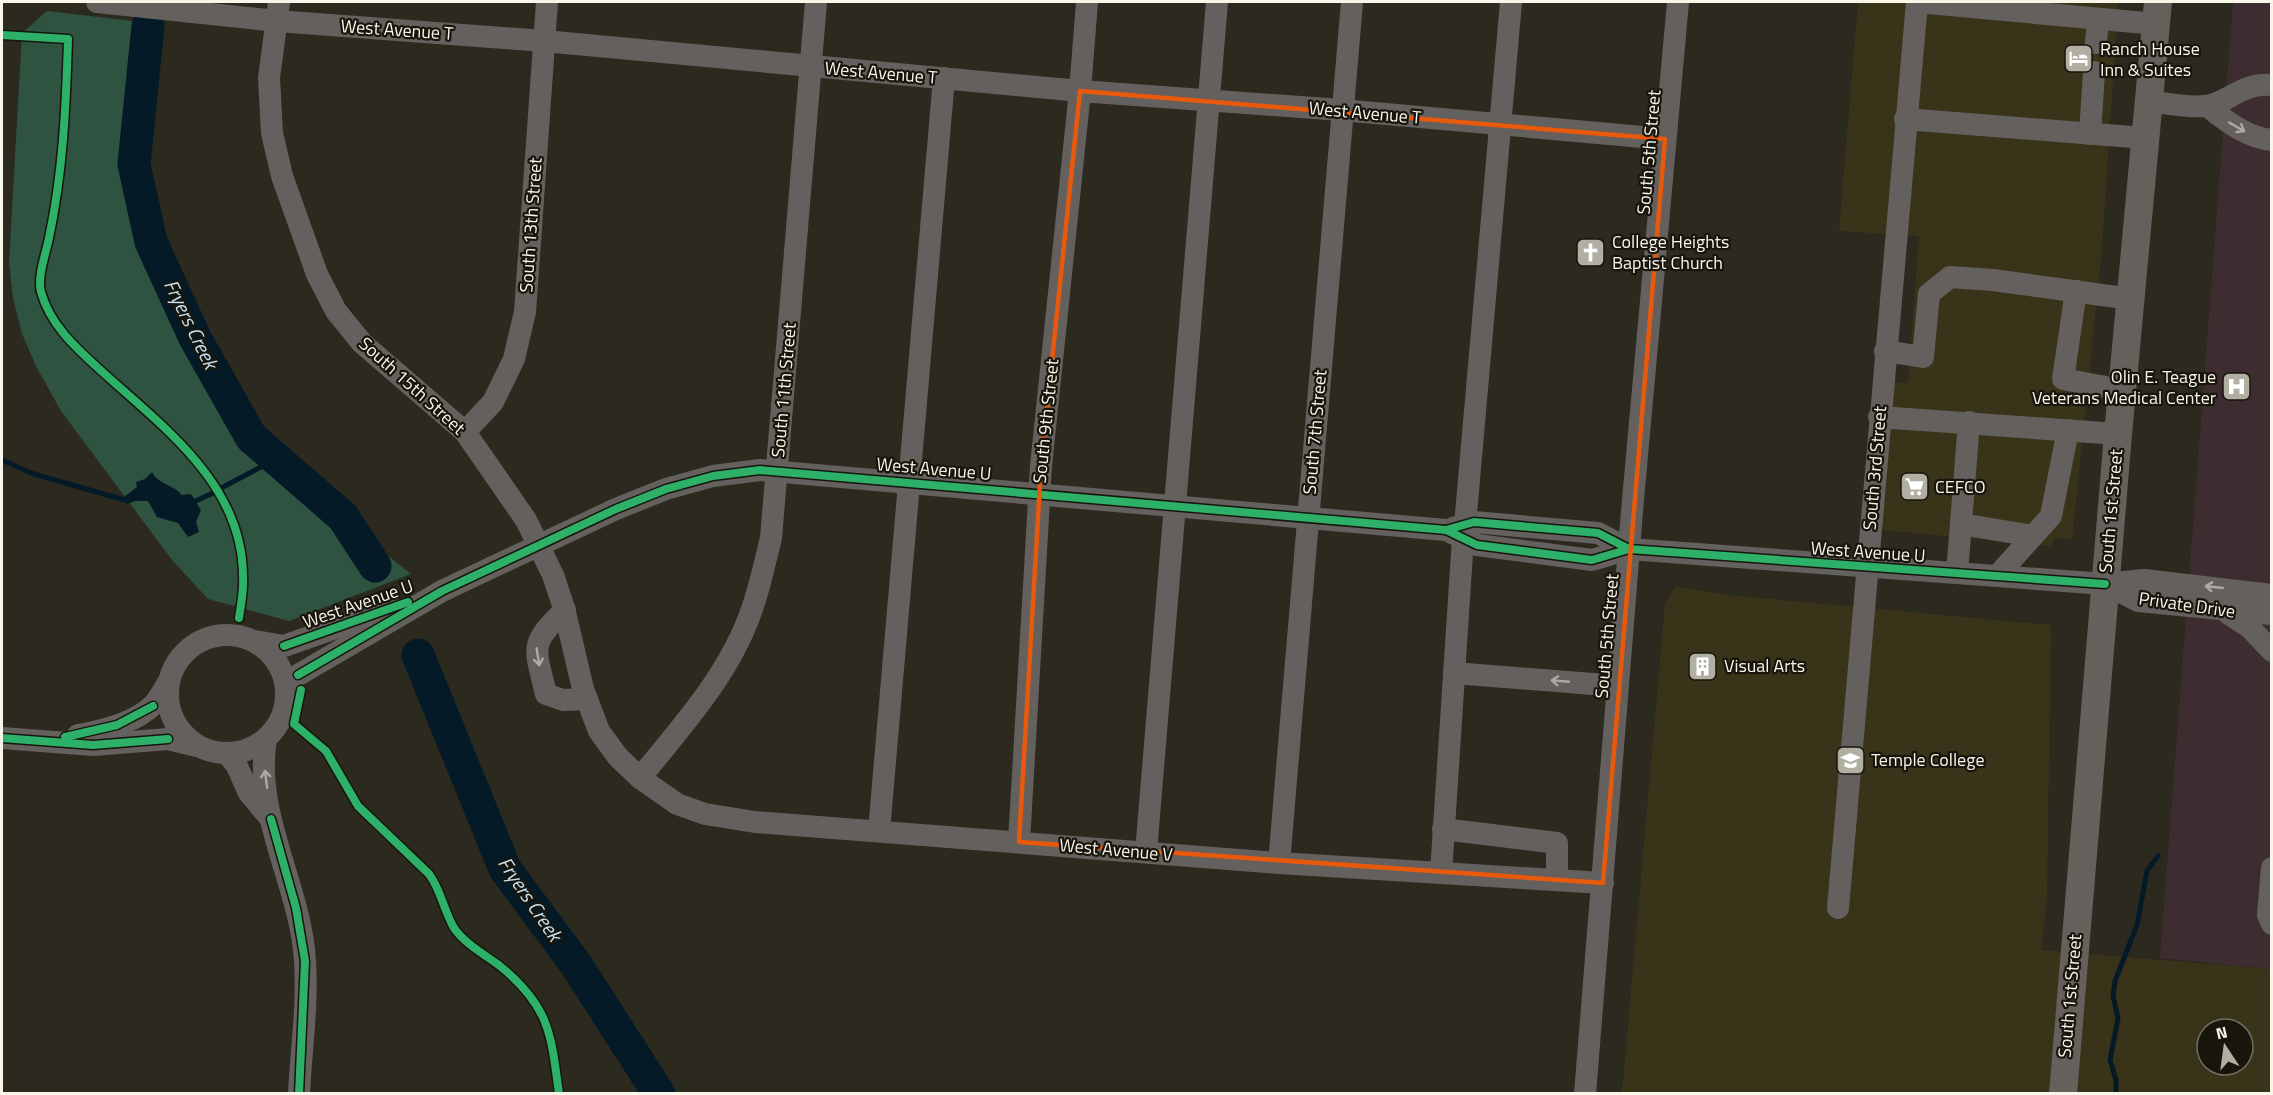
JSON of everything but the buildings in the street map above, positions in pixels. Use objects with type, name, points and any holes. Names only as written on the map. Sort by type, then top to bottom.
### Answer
[{"type":"main road","name":"South 1st Street","points":[[2063,1094],[2118,434],[2157,13]]},
{"type":"street","name":"West Avenue T","points":[[97,2],[278,11],[544,41],[1080,91],[1341,110],[1665,139]]},
{"type":"street","name":"South 13th Street","points":[[465,432],[493,402],[514,358],[525,312],[547,2]]},
{"type":"street","name":"South 11th Street","points":[[640,778],[706,696],[734,648],[752,611],[771,538],[816,2]]},
{"type":"street","name":"South 9th Street","points":[[1019,842],[1039,494],[1087,2]]},
{"type":"street","points":[[1146,852],[1217,2]]},
{"type":"street","name":"South 7th Street","points":[[1279,863],[1341,110],[1352,2]]},
{"type":"street","points":[[1441,873],[1454,673],[1458,531],[1511,2]]},
{"type":"street","name":"South 5th Street","points":[[1585,1094],[1629,549],[1677,2]]},
{"type":"street","name":"South 3rd Street","points":[[1838,908],[1897,207],[1917,2],[2097,19]]},
{"type":"street","name":"South 15th Street","points":[[278,11],[269,78],[272,133],[282,176],[317,274],[336,311],[362,343],[465,432],[526,520],[553,575],[565,610],[586,699],[599,731],[618,757],[640,778]]},
{"type":"street","points":[[2096,43],[2097,19],[2157,13]]},
{"type":"street","points":[[2090,134],[2094,72]]},
{"type":"street","points":[[879,831],[944,78]]},
{"type":"street","points":[[2206,106],[2247,88],[2260,84],[2271,85]]},
{"type":"street","points":[[2149,101],[2206,106],[2252,135],[2271,140]]},
{"type":"street","points":[[1905,119],[2145,138]]},
{"type":"street","points":[[1885,351],[1923,357],[1929,294],[1950,277],[2131,299]]},
{"type":"street","points":[[2076,291],[2063,379],[2122,390]]},
{"type":"street","points":[[1879,417],[2118,434]]},
{"type":"street","points":[[1957,573],[1969,422]]},
{"type":"street","points":[[1997,576],[2051,516],[2068,430]]},
{"type":"street","name":"West Avenue U","points":[[286,682],[442,591],[539,544],[666,489],[713,476],[760,470],[1458,531],[1477,545],[1592,560],[1629,549],[2105,584]]},
{"type":"street","points":[[1961,524],[2032,536]]},
{"type":"street","points":[[2105,584],[2144,580],[2271,595]]},
{"type":"street","name":"Private Drive","points":[[2105,584],[2138,601],[2271,614]]},
{"type":"street","name":"West Avenue U","points":[[254,640],[284,646],[442,591]]},
{"type":"street","points":[[565,610],[543,631],[537,641],[536,653],[543,684],[546,694],[554,698],[586,699]]},
{"type":"street","points":[[2225,611],[2249,627],[2271,651]]},
{"type":"street","points":[[2,738],[35,741],[93,745],[168,739],[226,753],[248,749],[266,738],[284,713],[287,698],[286,682],[271,653],[254,640],[224,635],[195,644],[183,654],[153,706],[117,725],[35,741]]},
{"type":"street","points":[[1454,673],[1618,686]]},
{"type":"street","points":[[169,681],[171,712],[177,726],[200,747]]},
{"type":"street","points":[[266,738],[263,758],[271,819],[296,908],[305,961],[300,1094]]},
{"type":"street","points":[[226,753],[236,764],[249,793],[271,819]]},
{"type":"street","name":"West Avenue V","points":[[640,778],[677,804],[705,814],[755,822],[1279,863],[1603,882]]},
{"type":"street","points":[[1443,829],[1557,843],[1557,880]]},
{"type":"street","points":[[2271,868],[2268,915],[2271,924]]},
{"type":"highlighted area","points":[[1080,91],[1665,139],[1603,883],[1019,842],[1041,466]]},
{"type":"shaded area","points":[[1858,2],[2118,2],[2102,247],[2072,539],[2054,538],[2052,546],[1880,530],[1889,381],[1908,383],[1919,236],[1839,231]]},
{"type":"shaded area","name":"Olin E. Teague Veterans Medical Center","points":[[2233,2],[2271,2],[2271,969],[2160,958]]},
{"type":"shaded area","name":"Temple College","points":[[1675,586],[1728,595],[2051,625],[2047,895],[2041,950],[2271,969],[2271,1093],[1622,1094],[1665,604]]},
{"type":"green space","points":[[47,11],[142,22],[129,166],[144,247],[164,294],[249,439],[288,476],[411,574],[289,621],[208,599],[172,560],[61,411],[37,368],[22,334],[13,298],[9,262],[22,33]]},
{"type":"water","points":[[152,472],[158,479],[182,495],[191,494],[201,510],[196,522],[199,532],[188,537],[178,523],[157,517],[148,501],[127,501],[124,497],[137,487],[136,482],[145,479]]},
{"type":"waterway","name":"Fryers Creek","points":[[148,26],[134,164],[151,242],[195,338],[251,437],[343,517],[375,566]]},
{"type":"waterway","points":[[223,487],[276,459]]},
{"type":"waterway","points":[[2,460],[34,474],[128,501],[134,499]]},
{"type":"waterway","points":[[191,503],[213,493]]},
{"type":"waterway","name":"Fryers Creek","points":[[418,655],[505,869],[575,963],[659,1094]]},
{"type":"waterway","points":[[2116,1094],[2116,1080],[2110,1060],[2118,1018],[2113,996],[2115,981],[2137,925],[2147,871],[2158,856]]},
{"type":"cycle path","points":[[2,35],[68,39],[61,164],[54,213],[40,279],[45,304],[57,324],[72,342],[171,434],[194,458],[213,484],[229,512],[239,543],[243,582],[239,618]]},
{"type":"cycle path","points":[[298,675],[442,591],[616,509],[666,489],[713,476],[760,470],[1446,530],[1477,545],[1592,560],[1629,549],[2105,584]]},
{"type":"cycle path","points":[[1446,530],[1474,522],[1598,533],[1629,549]]},
{"type":"cycle path","points":[[284,646],[408,602]]},
{"type":"cycle path","points":[[301,690],[294,724],[326,751],[358,806],[429,874],[458,933],[517,981],[539,1009],[550,1038],[559,1094]]},
{"type":"cycle path","points":[[65,737],[117,725],[153,706]]},
{"type":"cycle path","points":[[2,738],[93,745],[168,739]]},
{"type":"cycle path","points":[[271,819],[296,908],[305,961],[299,1094]]},
{"type":"place","name":"Ranch House Inn & Suites","points":[[2079,59]]},
{"type":"place","name":"College Heights Baptist Church","points":[[1591,252]]},
{"type":"place","name":"Olin E. Teague Veterans Medical Center","points":[[2237,387]]},
{"type":"place","name":"CEFCO","points":[[1914,487]]},
{"type":"place","name":"Visual Arts","points":[[1703,666]]},
{"type":"place","name":"Temple College","points":[[1850,760]]}]
